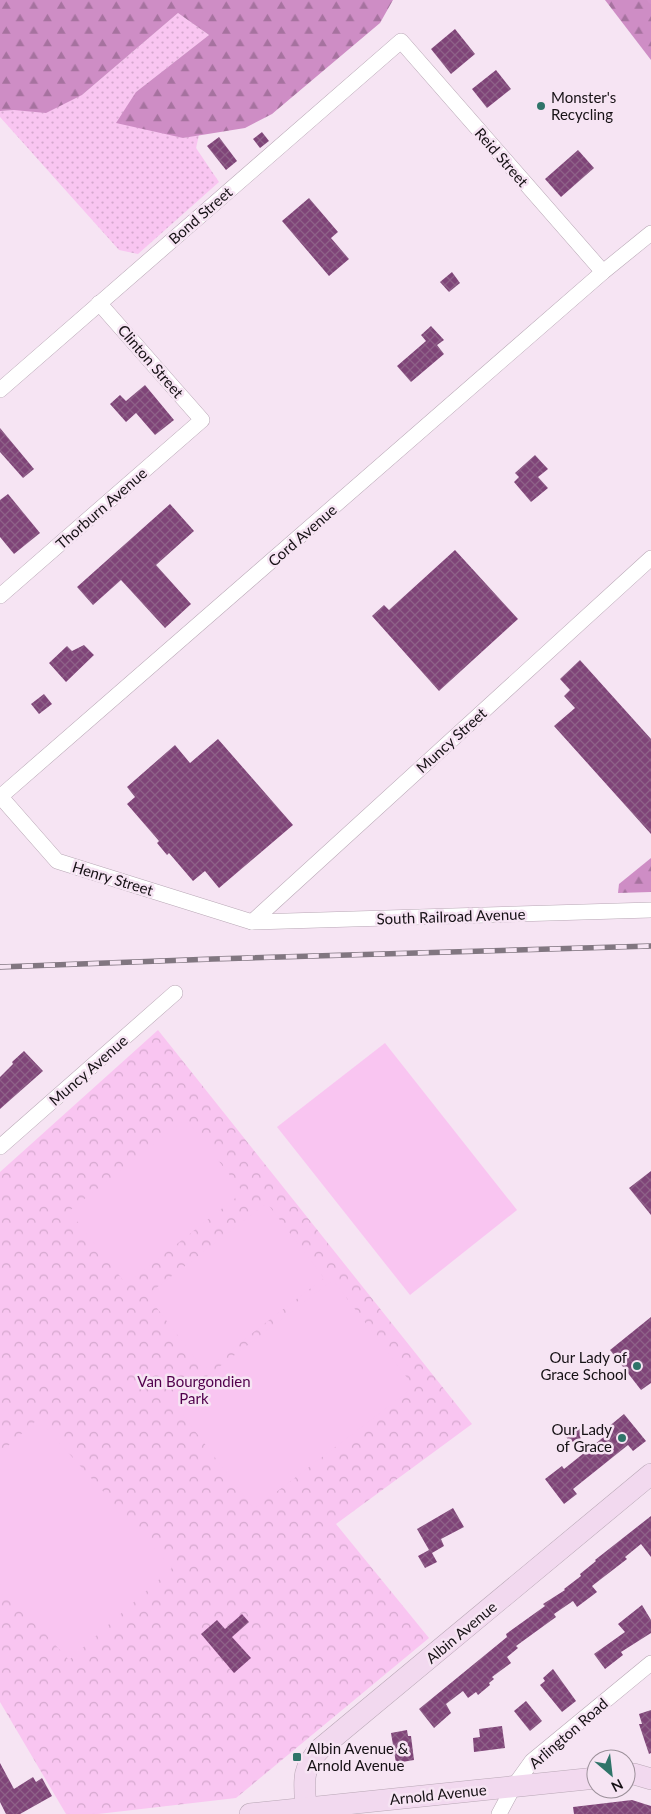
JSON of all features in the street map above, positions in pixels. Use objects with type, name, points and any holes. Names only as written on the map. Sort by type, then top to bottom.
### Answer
[{"type":"street","name":"Reid Street","points":[[401,41],[603,272]]},
{"type":"street","name":"Bond Street","points":[[0,390],[401,41]]},
{"type":"street","points":[[603,272],[651,233]]},
{"type":"street","name":"Cord Avenue","points":[[0,796],[603,272]]},
{"type":"street","name":"Clinton Street","points":[[99,303],[202,420]]},
{"type":"street","name":"Thorburn Avenue","points":[[0,596],[202,420]]},
{"type":"street","name":"Muncy Street","points":[[252,922],[651,558]]},
{"type":"street","name":"Henry Street","points":[[0,796],[57,861],[252,922]]},
{"type":"street","name":"South Railroad Avenue","points":[[252,922],[651,910]]},
{"type":"street","name":"Muncy Avenue","points":[[0,1147],[175,993]]},
{"type":"street","name":"Albin Avenue","points":[[306,1808],[305,1772],[312,1757],[321,1748],[651,1474]]},
{"type":"street","name":"Arlington Road","points":[[499,1814],[514,1786],[532,1761],[651,1663]]},
{"type":"street","points":[[636,1775],[651,1779]]},
{"type":"street","name":"Arnold Avenue","points":[[250,1814],[586,1779]]},
{"type":"green space","points":[[0,0],[393,0],[380,23],[272,114],[245,128],[183,138],[116,123],[136,92],[209,35],[178,13],[82,95],[46,113],[14,110],[0,111]]},
{"type":"green space","points":[[605,0],[651,0],[651,60]]},
{"type":"green space","points":[[178,13],[209,35],[136,92],[183,138],[199,135],[196,148],[219,182],[138,254],[119,250],[0,117],[0,111],[14,110],[82,95]]},
{"type":"green space","points":[[651,858],[651,892],[618,893],[619,884]]},
{"type":"green space","name":"Van Bourgondien Park","points":[[158,1030],[472,1424],[336,1524],[429,1638],[236,1798],[98,1814],[66,1814],[0,1702],[0,1172]]},
{"type":"green space","points":[[385,1043],[517,1210],[410,1295],[277,1127]]},
{"type":"green space","points":[[186,1119],[243,1192],[126,1284],[69,1211]]},
{"type":"green space","points":[[267,1203],[324,1278],[204,1370],[147,1295]]},
{"type":"green space","points":[[333,1280],[414,1387],[254,1509],[173,1402]]},
{"type":"green space","points":[[38,1419],[172,1568],[69,1660],[0,1584],[0,1453]]},
{"type":"building","points":[[455,29],[475,54],[451,74],[431,49]]},
{"type":"building","points":[[496,70],[511,89],[487,108],[472,89]]},
{"type":"building","points":[[262,132],[269,141],[260,148],[253,139]]},
{"type":"building","points":[[219,137],[237,161],[226,170],[207,146]]},
{"type":"building","points":[[578,150],[594,168],[561,197],[545,179]]},
{"type":"building","points":[[309,198],[338,232],[331,238],[349,259],[329,276],[282,221]]},
{"type":"building","points":[[452,272],[460,283],[449,292],[440,282]]},
{"type":"building","points":[[431,326],[444,340],[437,345],[444,354],[411,382],[397,366],[426,341],[421,335]]},
{"type":"building","points":[[145,385],[174,420],[155,435],[136,413],[126,422],[110,404],[120,395],[126,401]]},
{"type":"building","points":[[0,428],[34,469],[23,478],[0,452]]},
{"type":"building","points":[[535,455],[548,469],[538,477],[548,488],[531,502],[514,482],[519,477],[515,473]]},
{"type":"building","points":[[8,494],[40,533],[14,554],[0,537],[0,500]]},
{"type":"building","points":[[170,504],[194,531],[156,565],[191,604],[165,628],[121,580],[93,605],[77,587]]},
{"type":"building","points":[[455,550],[518,619],[439,691],[372,616],[384,605],[389,610]]},
{"type":"building","points":[[84,645],[94,655],[66,682],[49,663],[67,646],[72,651]]},
{"type":"building","points":[[580,660],[651,739],[651,834],[554,726],[575,708],[564,696],[570,690],[560,679]]},
{"type":"building","points":[[44,694],[52,704],[39,714],[31,704]]},
{"type":"building","points":[[218,739],[293,825],[219,888],[205,871],[193,881],[169,853],[167,855],[157,843],[159,841],[127,804],[135,797],[127,787],[175,745],[190,763]]},
{"type":"building","points":[[24,1051],[43,1071],[0,1109],[0,1077]]},
{"type":"building","points":[[651,1171],[651,1215],[629,1188]]},
{"type":"building","name":"Our Lady of Grace School","points":[[651,1317],[651,1383],[641,1390],[610,1350]]},
{"type":"building","points":[[624,1414],[646,1441],[633,1451],[628,1445],[573,1489],[577,1494],[564,1504],[545,1479],[562,1466],[564,1469],[594,1445],[607,1434],[606,1432],[609,1430],[607,1428]]},
{"type":"building","points":[[571,1425],[577,1426],[581,1431],[580,1443],[569,1441],[565,1435],[566,1428]]},
{"type":"building","points":[[453,1508],[464,1527],[441,1539],[444,1546],[432,1553],[437,1562],[425,1568],[418,1556],[429,1550],[417,1529]]},
{"type":"building","points":[[651,1516],[651,1557],[641,1544],[625,1557],[627,1559],[592,1586],[597,1592],[577,1607],[573,1601],[554,1614],[556,1617],[516,1646],[518,1648],[507,1657],[511,1663],[492,1677],[494,1679],[489,1683],[490,1685],[478,1695],[476,1692],[468,1698],[463,1691],[446,1704],[451,1713],[434,1728],[419,1709],[507,1637],[506,1634],[545,1606],[543,1604],[565,1590],[595,1560]]},
{"type":"building","points":[[642,1605],[651,1620],[651,1633],[621,1652],[623,1655],[605,1669],[594,1654],[625,1632],[618,1624]]},
{"type":"building","points":[[242,1614],[249,1622],[232,1637],[251,1658],[234,1673],[201,1634],[217,1620],[225,1629]]},
{"type":"building","points":[[553,1669],[576,1701],[562,1712],[540,1685],[545,1681],[543,1678]]},
{"type":"building","points":[[526,1701],[542,1721],[530,1731],[514,1711]]},
{"type":"building","points":[[651,1710],[651,1753],[649,1754],[639,1724],[642,1724],[639,1714]]},
{"type":"building","points":[[502,1726],[505,1748],[474,1752],[473,1738],[480,1737],[479,1729]]},
{"type":"building","points":[[407,1730],[408,1736],[411,1736],[414,1760],[396,1763],[391,1733]]},
{"type":"building","points":[[0,1763],[14,1789],[33,1777],[36,1782],[42,1778],[52,1796],[20,1814],[6,1814],[0,1802]]},
{"type":"building","points":[[632,1800],[651,1806],[651,1814],[574,1814],[573,1807]]},
{"type":"railway","points":[[0,967],[651,946]]},
{"type":"place","name":"Monster's Recycling","points":[[541,106]]},
{"type":"place","name":"Our Lady of Grace School","points":[[637,1366]]},
{"type":"place","name":"Our Lady of Grace","points":[[622,1438]]},
{"type":"place","name":"Albin Avenue & Arnold Avenue","points":[[297,1757]]}]
